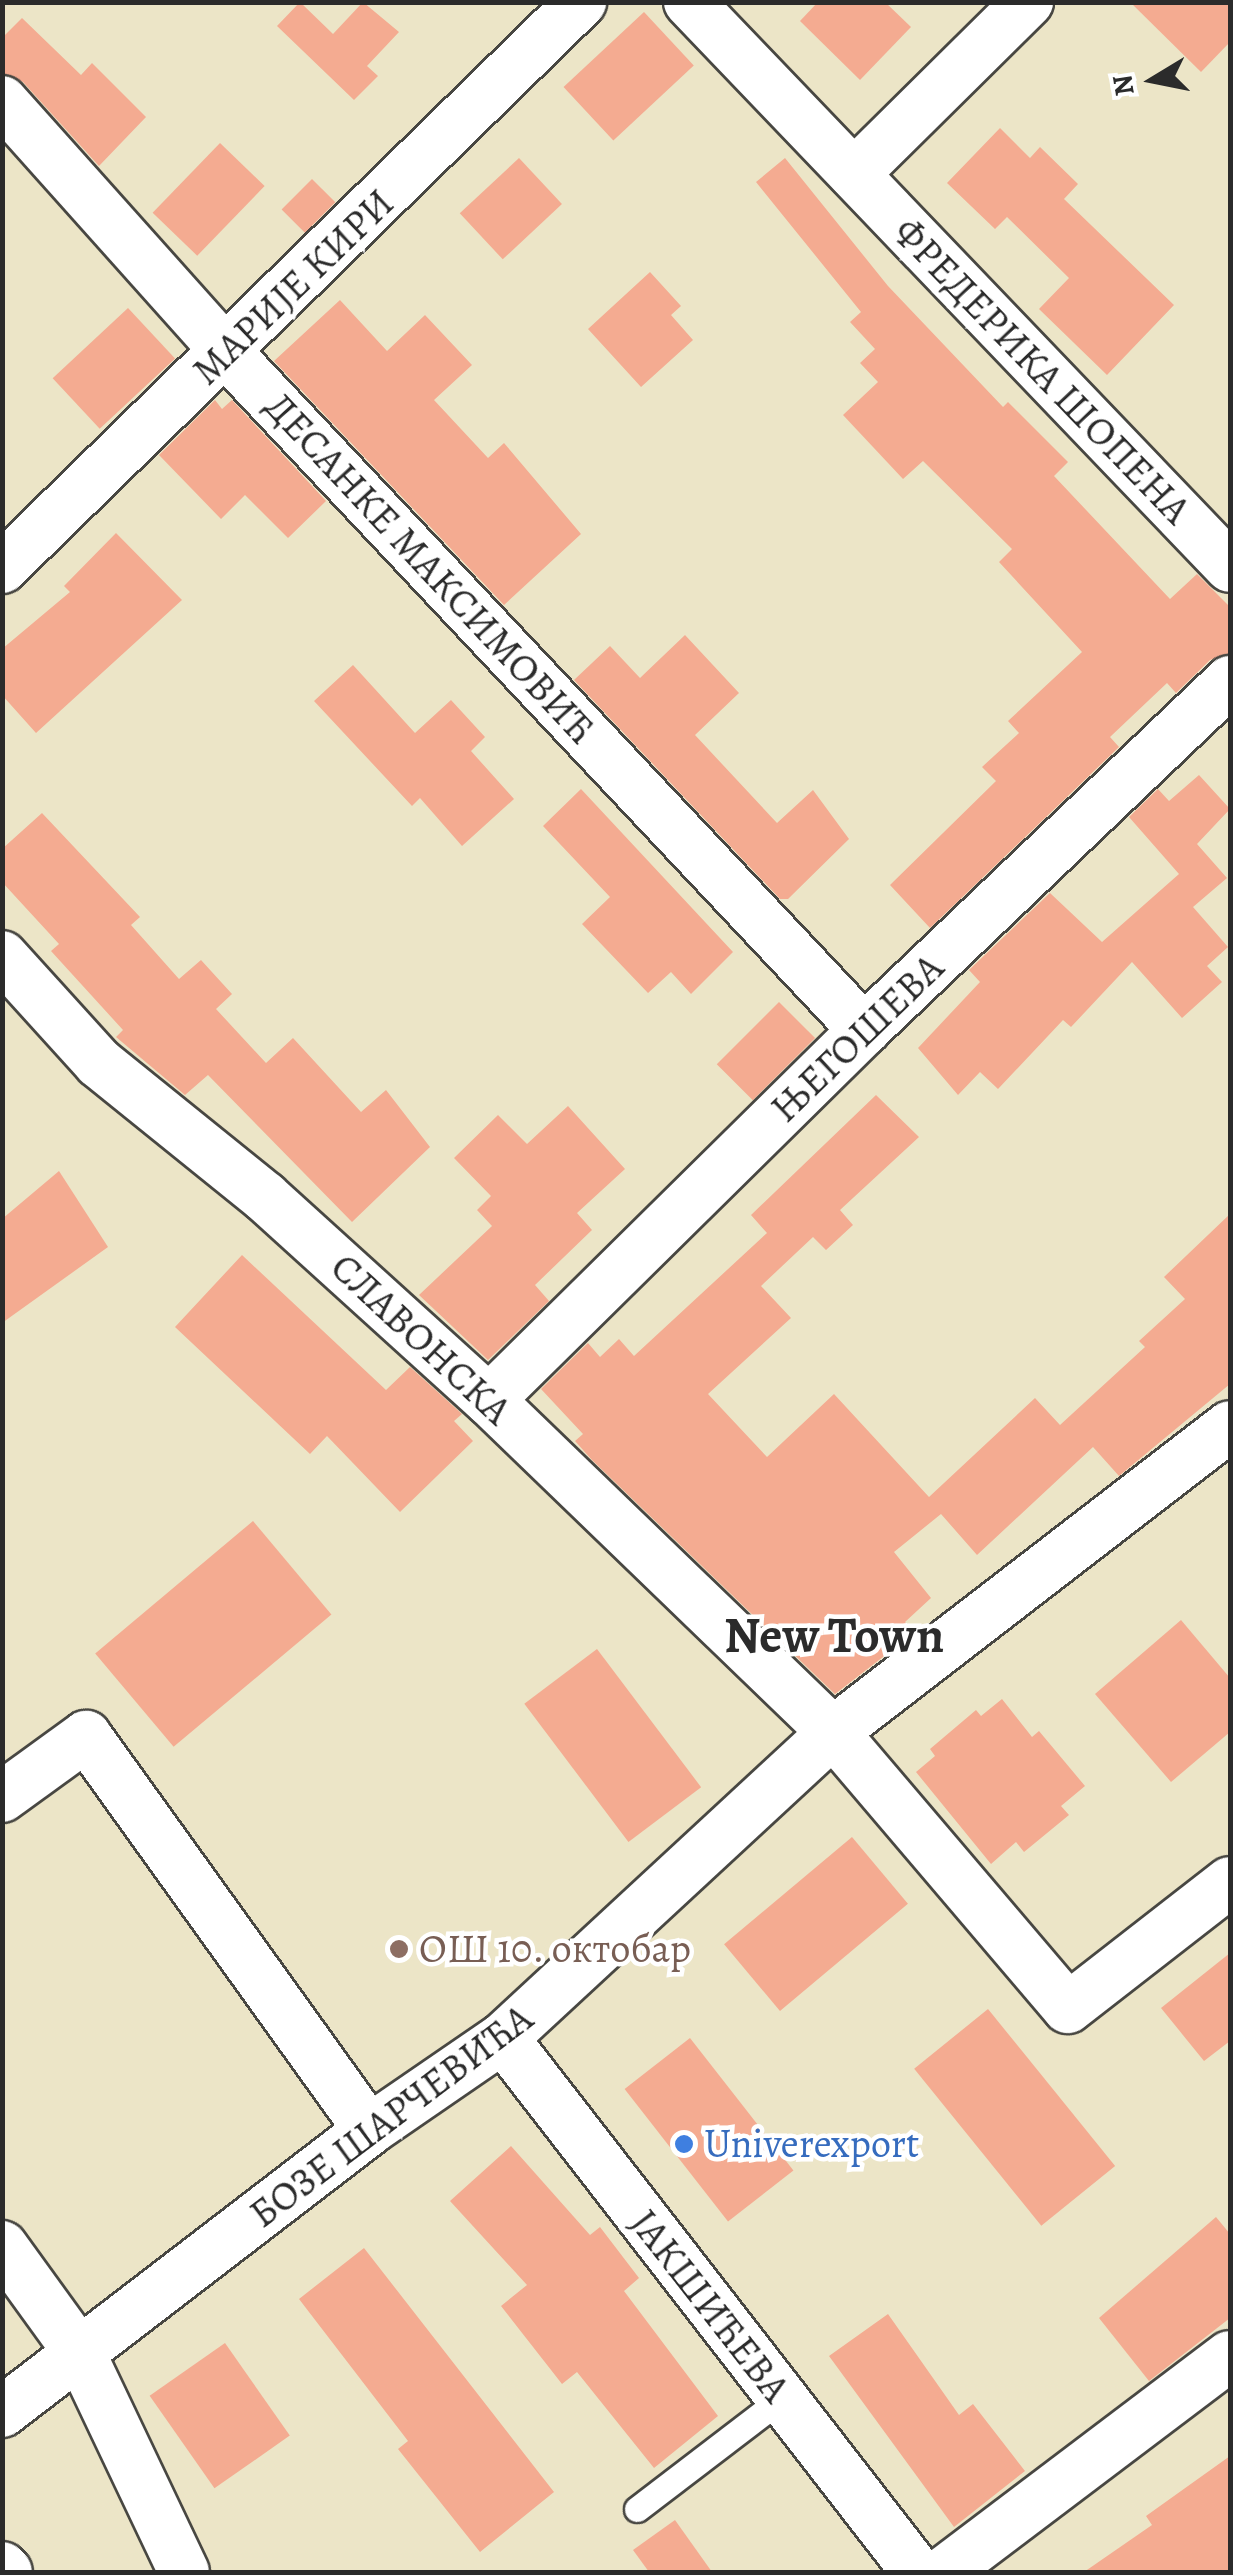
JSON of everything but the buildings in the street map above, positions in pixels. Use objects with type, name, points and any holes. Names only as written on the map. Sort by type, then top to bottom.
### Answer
[{"type":"street","name":"МАРИЈЕ КИРИ","points":[[2,568],[227,353],[582,2]]},
{"type":"street","name":"ФРЕДЕРИКА ШОПЕНА","points":[[690,2],[1230,567]]},
{"type":"street","points":[[854,174],[1028,2]]},
{"type":"street","name":"ДЕСАНКЕ МАКСИМОВИЋ","points":[[2,101],[227,353],[864,1030]]},
{"type":"street","name":"ЊЕГОШЕВА","points":[[489,1400],[864,1030],[1230,681]]},
{"type":"street","name":"СЛАВОНСКА","points":[[2,956],[99,1064],[265,1197],[489,1400],[832,1732],[1068,2008],[1230,1882]]},
{"type":"street","name":"БОЗЕ ШАРЧЕВИЋА","points":[[2,2412],[368,2130],[503,2038],[832,1732],[1230,1426]]},
{"type":"street","points":[[2,1797],[86,1736],[368,2130]]},
{"type":"street","name":"ЈАКШИЋЕВА","points":[[503,2038],[917,2572]]},
{"type":"street","points":[[2,2246],[80,2355],[184,2572]]},
{"type":"street","points":[[944,2572],[1230,2356]]},
{"type":"lane","points":[[636,2509],[781,2398]]},
{"type":"place","name":"ОШ 10. октобар","points":[[399,1949]]},
{"type":"place","name":"Univerexport","points":[[684,2144]]},
{"type":"district","name":"New Town","points":[[834,1636]]}]
